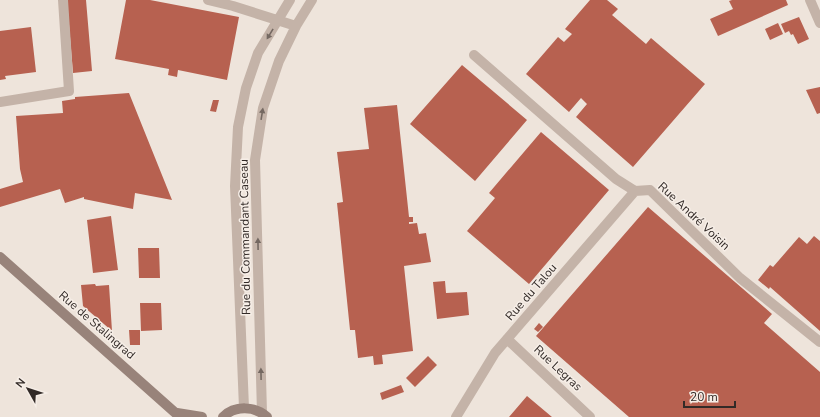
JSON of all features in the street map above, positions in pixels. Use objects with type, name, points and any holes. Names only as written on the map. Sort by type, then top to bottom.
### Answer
[{"type":"street","points":[[0,102],[70,92],[63,0]]},
{"type":"street","points":[[208,0],[233,6],[296,26]]},
{"type":"street","name":"Rue du Commandant Caseau","points":[[244,408],[235,186],[238,127],[246,88],[258,53],[290,0]]},
{"type":"street","name":"Rue du Commandant Caseau","points":[[264,415],[256,160],[263,108],[279,61],[296,26],[312,0]]},
{"type":"street","points":[[810,0],[820,23]]},
{"type":"street","name":"Rue André Voisin","points":[[474,55],[616,179],[635,191],[650,190],[740,278],[820,342]]},
{"type":"street","name":"Rue du Talou","points":[[456,417],[494,353],[635,191]]},
{"type":"street","name":"Rue de Stalingrad","points":[[0,257],[178,415],[202,417]]},
{"type":"street","name":"Rue Legras","points":[[507,339],[590,417]]},
{"type":"street","points":[[223,417],[235,410],[244,408],[264,415]]},
{"type":"building","points":[[67,0],[86,0],[92,71],[73,73]]},
{"type":"building","points":[[126,0],[150,0],[239,17],[227,80],[178,70],[177,77],[168,75],[169,69],[115,59]]},
{"type":"building","points":[[590,0],[607,0],[618,9],[612,15],[646,44],[651,38],[705,84],[633,167],[576,117],[587,104],[581,98],[569,112],[526,74],[558,37],[564,42],[572,34],[565,29]]},
{"type":"building","points":[[786,0],[788,5],[718,36],[710,19],[733,9],[729,1]]},
{"type":"building","points":[[799,17],[809,39],[798,44],[793,34],[791,35],[789,31],[785,33],[781,24]]},
{"type":"building","points":[[778,23],[783,34],[770,40],[765,29]]},
{"type":"building","points":[[31,27],[36,72],[5,76],[6,79],[0,80],[0,31]]},
{"type":"building","points":[[462,65],[527,120],[475,181],[410,124]]},
{"type":"building","points":[[820,87],[820,113],[817,114],[806,90]]},
{"type":"building","points":[[129,93],[172,200],[135,193],[133,209],[84,199],[84,197],[65,203],[60,189],[0,207],[0,189],[23,182],[20,169],[16,116],[63,113],[62,101],[75,99],[75,97]]},
{"type":"building","points":[[213,100],[219,100],[216,112],[210,111]]},
{"type":"building","points":[[397,105],[409,217],[413,217],[413,222],[409,222],[409,224],[417,223],[419,234],[426,233],[431,262],[404,266],[413,351],[382,355],[383,364],[374,365],[373,356],[358,358],[355,330],[350,330],[337,203],[343,202],[337,152],[369,149],[364,108]]},
{"type":"building","points":[[541,132],[609,190],[529,284],[467,231],[495,198],[489,193]]},
{"type":"building","points":[[648,207],[772,314],[764,323],[820,372],[820,417],[629,417],[536,336]]},
{"type":"building","points":[[111,216],[118,270],[93,273],[87,220]]},
{"type":"building","points":[[814,236],[820,241],[820,331],[770,287],[769,289],[758,280],[770,265],[773,267],[799,237],[807,244]]},
{"type":"building","points":[[138,248],[159,248],[160,278],[139,278]]},
{"type":"building","points":[[445,281],[446,293],[467,292],[469,315],[437,319],[433,282]]},
{"type":"building","points":[[95,284],[96,286],[109,285],[112,331],[83,306],[81,285]]},
{"type":"building","points":[[140,303],[161,303],[162,330],[141,331]]},
{"type":"building","points":[[539,323],[543,327],[538,332],[534,329]]},
{"type":"building","points":[[129,330],[140,330],[140,345],[130,345]]},
{"type":"building","points":[[428,356],[437,365],[415,387],[406,378]]},
{"type":"building","points":[[401,385],[404,392],[382,400],[380,393]]},
{"type":"building","points":[[527,396],[552,417],[509,417]]}]
